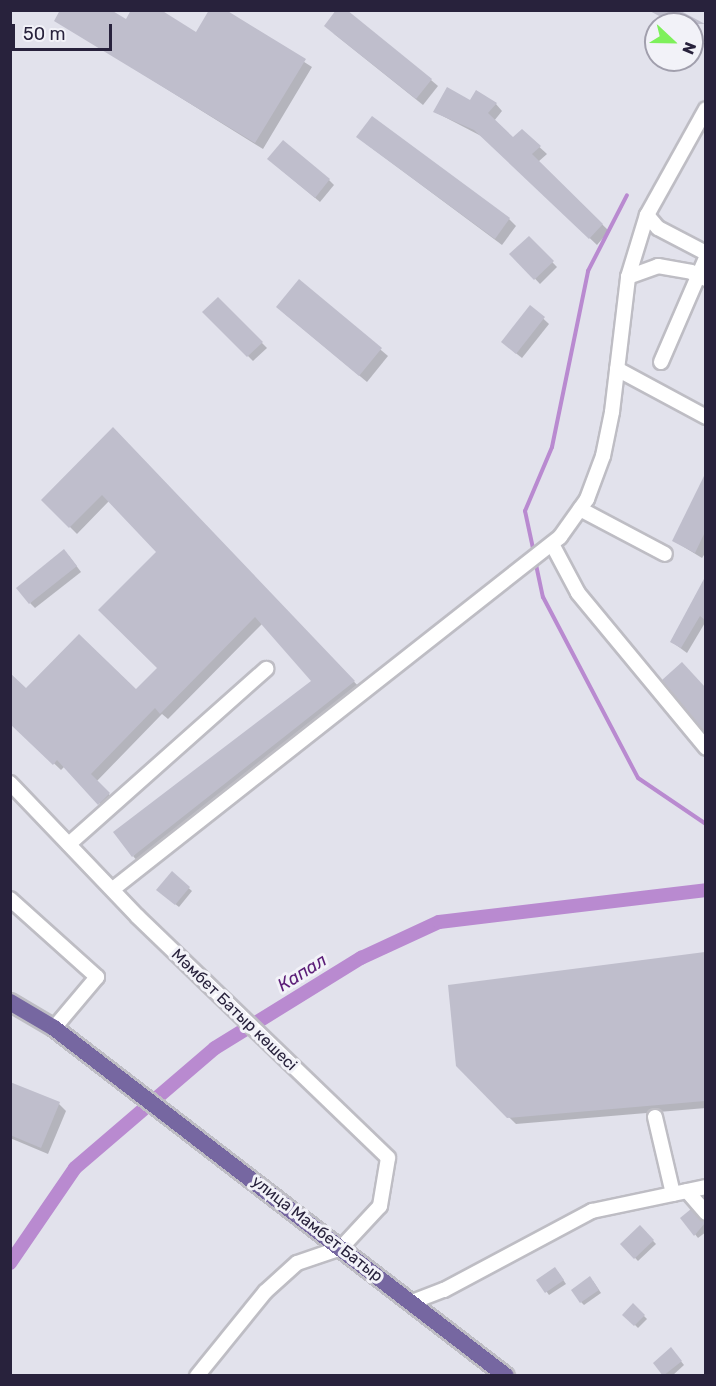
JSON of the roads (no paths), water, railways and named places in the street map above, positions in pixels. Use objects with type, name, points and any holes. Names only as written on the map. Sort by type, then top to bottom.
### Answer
[{"type":"main road","points":[[10,1002],[54,1028]]},
{"type":"main road","name":"улица Мамбет Батыр","points":[[54,1028],[506,1376]]},
{"type":"street","points":[[113,889],[547,548],[580,509],[603,456],[617,369],[628,277],[647,215],[705,109]]},
{"type":"street","points":[[647,215],[658,228],[705,253]]},
{"type":"street","points":[[661,362],[701,276],[705,258]]},
{"type":"street","points":[[628,277],[658,266],[701,276]]},
{"type":"street","points":[[617,369],[705,417]]},
{"type":"street","points":[[580,509],[665,555]]},
{"type":"street","points":[[547,548],[578,593],[705,748]]},
{"type":"street","points":[[69,844],[266,669]]},
{"type":"street","name":"Мәмбет Батыр көшесі","points":[[10,783],[113,889],[388,1158],[380,1206],[341,1248]]},
{"type":"street","points":[[10,899],[97,977],[54,1028]]},
{"type":"street","points":[[655,1117],[680,1192],[705,1213]]},
{"type":"street","points":[[412,1302],[444,1290],[592,1211],[705,1187]]},
{"type":"street","points":[[197,1376],[265,1292],[297,1263],[341,1248]]},
{"type":"waterway","points":[[534,553],[525,511],[552,447],[588,271],[627,195]]},
{"type":"waterway","points":[[535,560],[543,597],[638,778],[706,824]]},
{"type":"waterway","name":"Капал","points":[[10,1263],[75,1168],[215,1048],[361,958],[439,922],[706,890]]}]
